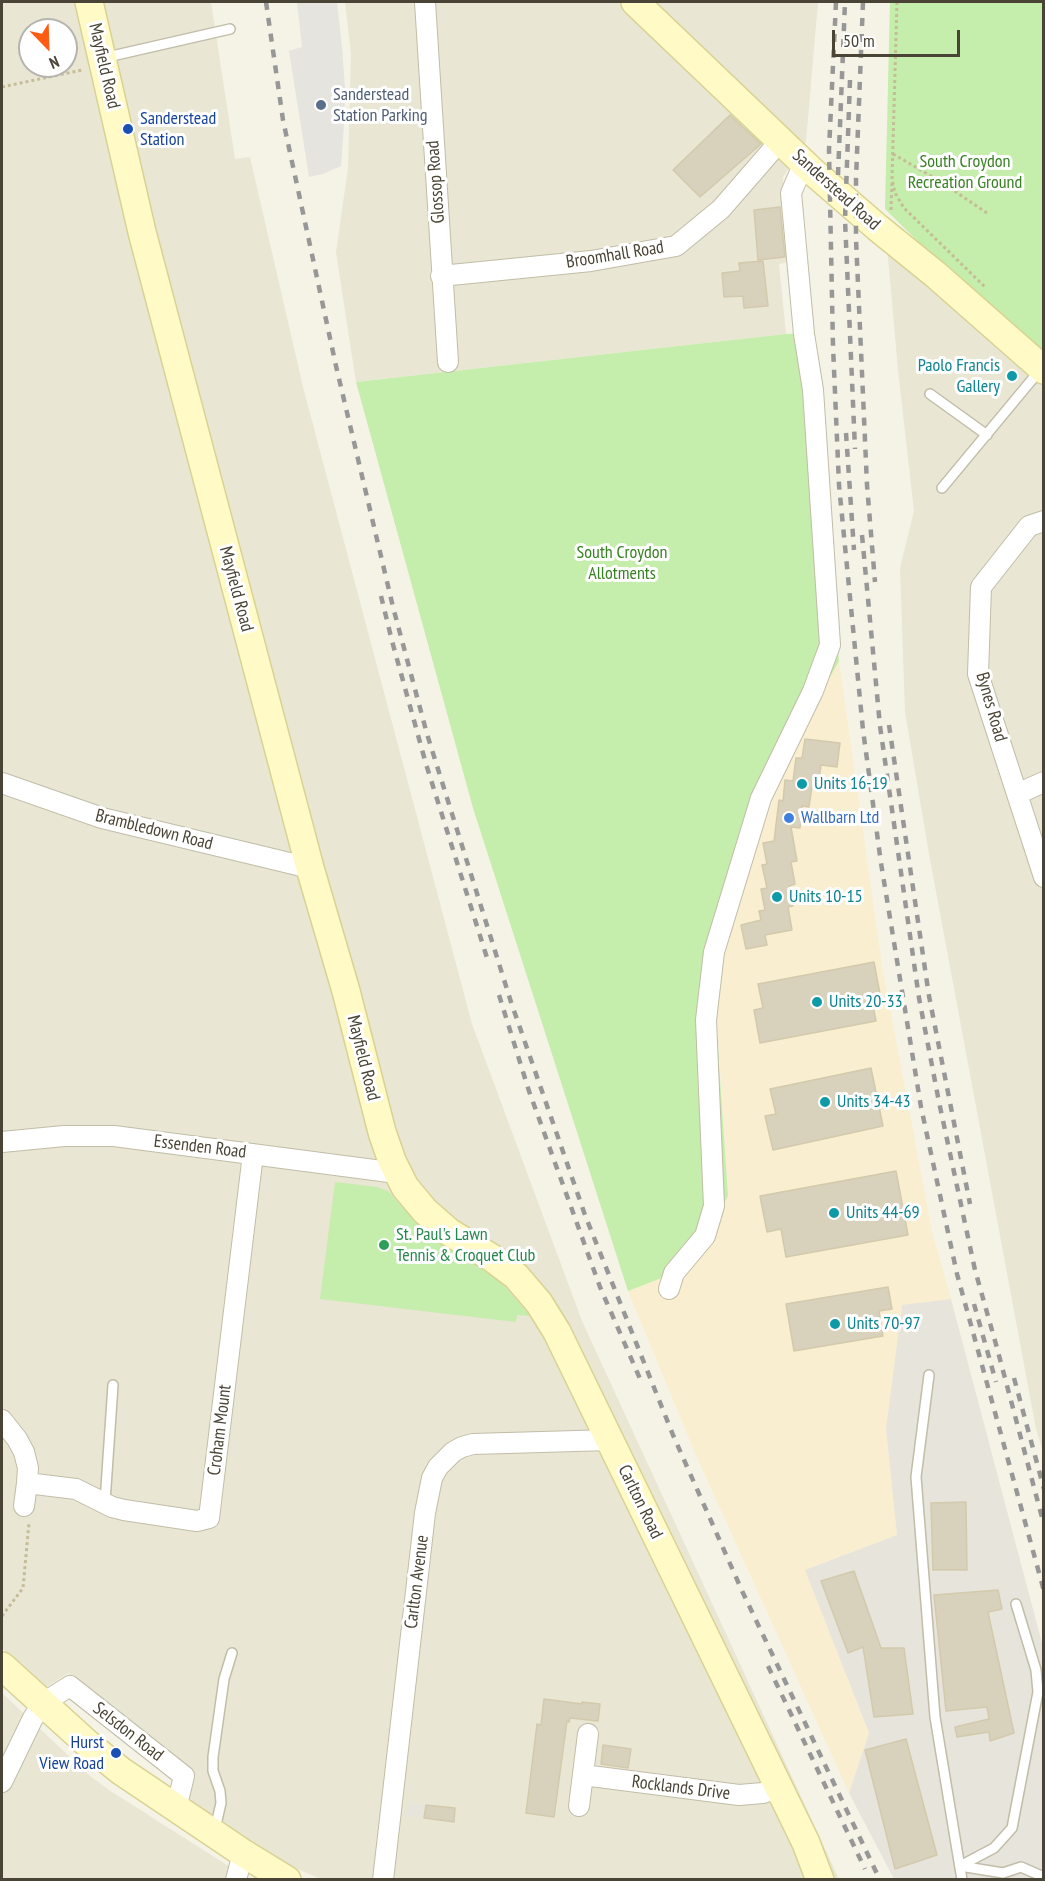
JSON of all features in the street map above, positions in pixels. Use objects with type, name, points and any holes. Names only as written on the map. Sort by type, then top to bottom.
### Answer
[{"type":"street","name":"Mayfield Road","points":[[89,2],[142,232],[310,868],[346,991],[382,1132],[397,1173]]},
{"type":"street","name":"Glossop Road","points":[[425,2],[448,362]]},
{"type":"street","name":"Sanderstead Road","points":[[635,2],[804,163],[1043,369]]},
{"type":"street","name":"Broomhall Road","points":[[441,276],[591,261],[676,246],[721,209],[781,140]]},
{"type":"street","points":[[669,1289],[674,1273],[705,1236],[714,1206],[706,1020],[714,952],[761,798],[813,691],[830,645],[813,390],[804,334],[791,193],[804,163]]},
{"type":"street","name":"Bynes Road","points":[[1044,521],[1029,526],[981,587],[978,674],[1044,877]]},
{"type":"street","points":[[1017,794],[1044,782]]},
{"type":"street","name":"Brambledown Road","points":[[2,783],[102,818],[310,868]]},
{"type":"street","name":"Essenden Road","points":[[2,1142],[64,1136],[114,1136],[397,1173]]},
{"type":"street","name":"Croham Mount","points":[[27,1483],[76,1489],[124,1510],[198,1521],[209,1518],[253,1154]]},
{"type":"street","name":"Carlton Road","points":[[397,1173],[413,1198],[433,1220],[448,1232],[508,1269],[531,1292],[557,1332],[810,1851],[820,1880]]},
{"type":"street","points":[[2,1420],[24,1452],[28,1468],[24,1506]]},
{"type":"street","name":"Carlton Avenue","points":[[383,1880],[425,1513],[432,1478],[438,1467],[453,1452],[473,1444],[610,1440]]},
{"type":"street","name":"Selsdon Road","points":[[2,1666],[101,1755],[176,1809],[286,1880]]},
{"type":"street","points":[[2,1782],[33,1718],[43,1703]]},
{"type":"street","points":[[579,1806],[588,1734]]},
{"type":"street","name":"Rocklands Drive","points":[[583,1775],[739,1795],[754,1795],[778,1788]]},
{"type":"street","points":[[236,1880],[243,1853]]},
{"type":"lane","points":[[103,62],[230,29]]},
{"type":"lane","points":[[942,488],[1043,369]]},
{"type":"lane","points":[[930,394],[987,435]]},
{"type":"lane","points":[[929,1375],[916,1477],[935,1717],[962,1880]]},
{"type":"lane","points":[[105,1503],[112,1385]]},
{"type":"lane","points":[[960,1866],[994,1848],[1012,1828],[1038,1692],[1036,1670],[1016,1604]]},
{"type":"lane","points":[[214,1834],[221,1803],[220,1791],[213,1771],[213,1757],[224,1679],[232,1653]]},
{"type":"lane","points":[[960,1866],[1003,1873],[1021,1867],[1044,1877]]},
{"type":"path","points":[[897,2],[892,179],[895,193],[904,208],[990,291]]},
{"type":"path","points":[[2,87],[103,62]]},
{"type":"path","points":[[893,154],[938,180],[987,213]]},
{"type":"path","points":[[2,1616],[23,1588],[31,1506],[24,1506]]},
{"type":"shaded area","points":[[2,2],[211,2],[235,159],[250,157],[303,387],[472,1024],[582,1321],[839,1879],[321,1879],[288,1865],[187,1801],[191,1792],[192,1778],[69,1673],[46,1687],[2,1648]]},
{"type":"shaded area","name":"Sanderstead Station Parking","points":[[297,2],[337,2],[345,87],[341,166],[309,177],[289,51],[302,47]]},
{"type":"shaded area","points":[[345,2],[818,2],[806,142],[783,177],[789,262],[779,264],[786,334],[356,382],[336,252],[348,168],[351,54]]},
{"type":"shaded area","points":[[887,247],[1043,362],[1043,1452],[1036,1429],[929,854],[905,712],[900,568],[914,511]]},
{"type":"shaded area","points":[[839,661],[882,966],[932,1232],[951,1299],[902,1306],[886,1429],[897,1535],[805,1570],[869,1733],[849,1793],[695,1453],[628,1291],[690,1267],[728,1196],[715,990],[760,832],[809,715]]},
{"type":"shaded area","points":[[951,1299],[1043,1647],[1043,1879],[894,1879],[849,1793],[869,1733],[805,1570],[897,1535],[886,1429],[902,1305]]},
{"type":"shaded area","points":[[2,1693],[90,1776],[249,1879],[2,1879]]},
{"type":"shaded area","points":[[408,1803],[455,1808],[454,1822],[406,1816]]},
{"type":"green space","name":"South Croydon Recreation Ground","points":[[890,2],[1043,2],[1043,356],[945,268],[885,209]]},
{"type":"green space","name":"South Croydon Allotments","points":[[812,333],[839,661],[809,715],[757,833],[714,990],[728,1196],[690,1267],[628,1291],[473,808],[356,382]]},
{"type":"green space","name":"St. Paul's Lawn Tennis & Croquet Club","points":[[335,1182],[377,1187],[388,1191],[428,1236],[499,1280],[530,1316],[517,1315],[516,1322],[320,1299]]},
{"type":"building","points":[[730,115],[761,144],[700,197],[673,170]]},
{"type":"building","points":[[780,207],[785,257],[758,260],[754,210]]},
{"type":"building","points":[[763,261],[768,306],[744,308],[743,296],[724,297],[722,273],[740,271],[739,263]]},
{"type":"building","points":[[805,739],[840,743],[837,767],[821,765],[818,787],[812,786],[809,807],[802,806],[800,828],[791,827],[797,861],[791,862],[795,884],[789,886],[793,906],[788,907],[792,930],[765,935],[767,945],[746,949],[741,925],[761,920],[759,911],[765,910],[761,889],[767,888],[762,865],[767,864],[763,843],[774,841],[779,800],[783,801],[785,780],[793,781],[796,758],[802,758]]},
{"type":"building","name":"Units 20-33","points":[[874,962],[880,994],[871,996],[876,1021],[760,1043],[754,1010],[763,1008],[758,984]]},
{"type":"building","name":"Units 34-43","points":[[871,1068],[883,1126],[773,1150],[765,1116],[776,1114],[770,1089]]},
{"type":"building","name":"Units 44-69","points":[[896,1171],[908,1235],[786,1257],[781,1229],[767,1232],[760,1196]]},
{"type":"building","name":"Units 70-97","points":[[888,1287],[892,1309],[879,1311],[883,1336],[794,1351],[786,1304]]},
{"type":"building","points":[[966,1502],[967,1570],[933,1570],[931,1503]]},
{"type":"building","points":[[854,1571],[881,1648],[904,1648],[913,1714],[874,1717],[863,1647],[848,1653],[821,1581]]},
{"type":"building","points":[[998,1590],[1002,1609],[988,1612],[1014,1733],[990,1741],[989,1732],[957,1737],[955,1727],[989,1719],[987,1707],[946,1711],[934,1595]]},
{"type":"building","points":[[544,1699],[600,1704],[598,1721],[570,1718],[569,1722],[567,1721],[554,1817],[526,1813],[537,1724],[541,1725]]},
{"type":"building","points":[[906,1739],[937,1855],[895,1869],[865,1750]]},
{"type":"building","points":[[603,1745],[631,1749],[628,1768],[601,1764]]},
{"type":"building","points":[[426,1805],[455,1808],[454,1822],[424,1818]]},
{"type":"railway","points":[[266,2],[283,120],[336,366],[393,607],[427,734],[511,1002],[585,1215],[673,1435],[743,1593],[880,1880]]},
{"type":"railway","points":[[836,2],[829,150],[833,346],[839,485],[863,730],[881,863],[921,1107],[957,1274],[1044,1591]]},
{"type":"railway","points":[[838,175],[845,2]]},
{"type":"railway","points":[[863,2],[856,239],[867,485],[875,582]]},
{"type":"railway","points":[[850,80],[845,220],[855,449]]},
{"type":"railway","points":[[846,433],[854,550]]},
{"type":"railway","points":[[862,535],[880,726],[919,998],[975,1270],[1044,1525]]},
{"type":"railway","points":[[381,596],[426,764],[488,961]]},
{"type":"railway","points":[[889,725],[929,996],[970,1204]]},
{"type":"railway","points":[[499,995],[529,1091],[600,1287],[641,1381]]},
{"type":"railway","points":[[974,1304],[996,1382]]},
{"type":"railway","points":[[1014,1378],[1044,1489]]},
{"type":"railway","points":[[768,1666],[865,1869]]},
{"type":"place","name":"Sanderstead Station Parking","points":[[321,105]]},
{"type":"place","name":"Sanderstead Station","points":[[128,129]]},
{"type":"place","name":"Paolo Francis Gallery","points":[[1012,376]]},
{"type":"place","name":"Units 16-19","points":[[802,784]]},
{"type":"place","name":"Wallbarn Ltd","points":[[789,818]]},
{"type":"place","name":"Units 10-15","points":[[777,897]]},
{"type":"place","name":"Units 20-33","points":[[817,1002]]},
{"type":"place","name":"Units 34-43","points":[[825,1102]]},
{"type":"place","name":"Units 44-69","points":[[834,1213]]},
{"type":"place","name":"St. Paul's Lawn Tennis & Croquet Club","points":[[384,1245]]},
{"type":"place","name":"Units 70-97","points":[[835,1324]]},
{"type":"place","name":"Hurst View Road","points":[[116,1753]]}]
